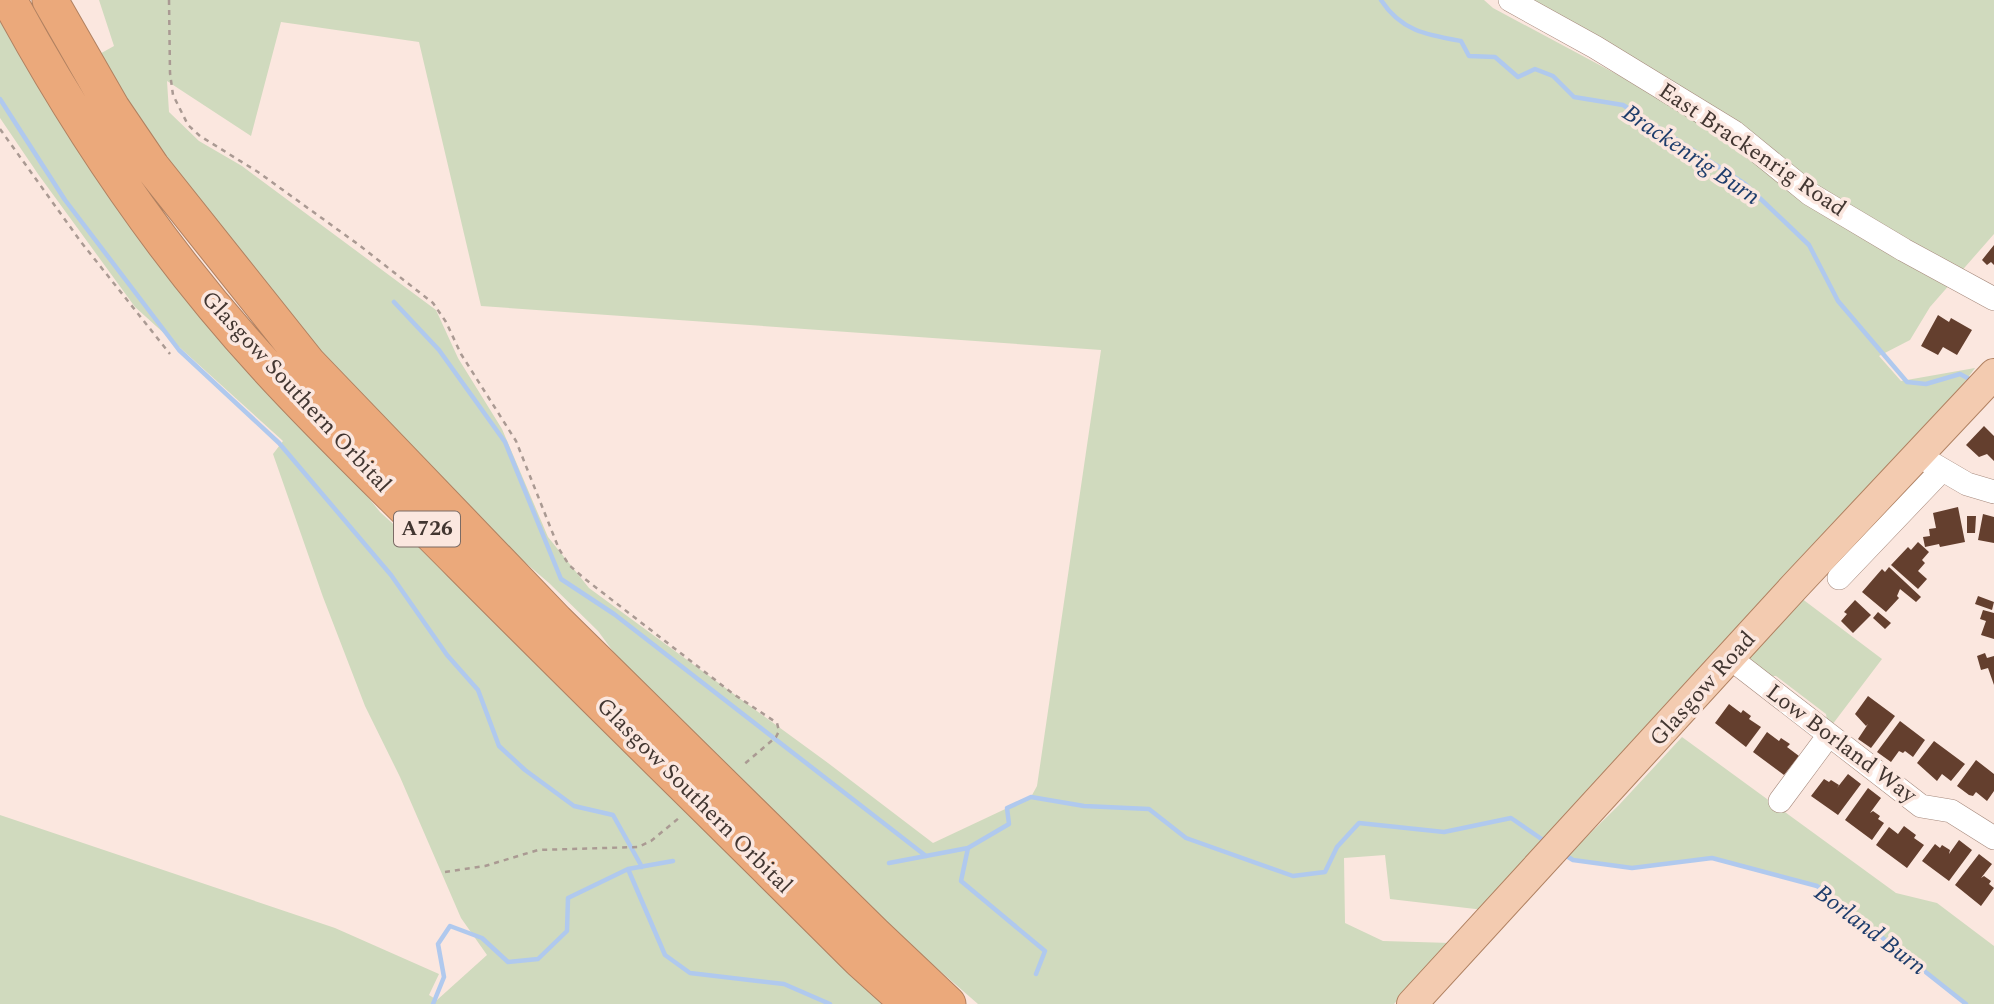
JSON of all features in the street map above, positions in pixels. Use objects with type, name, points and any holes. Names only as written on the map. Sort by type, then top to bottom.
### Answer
[{"type":"highway","name":"Glasgow Southern Orbital","points":[[9,0],[90,138],[127,194],[191,279],[265,365],[517,621],[841,941],[909,1004]]},
{"type":"highway","name":"Glasgow Southern Orbital","points":[[50,0],[113,108],[152,167],[308,363],[556,621],[948,1004]]},
{"type":"main road","name":"Glasgow Road","points":[[1412,1004],[1730,658],[1931,463],[1994,374]]},
{"type":"street","name":"East Brackenrig Road","points":[[1510,0],[1595,47],[1734,132],[1810,194],[1994,299]]},
{"type":"street","points":[[1839,578],[1931,463],[1967,484],[1994,492]]},
{"type":"street","name":"Low Borland Way","points":[[1730,658],[1921,806],[1951,811],[1994,838]]},
{"type":"street","points":[[1780,801],[1829,735]]},
{"type":"path","points":[[169,0],[173,95],[188,125],[200,136],[258,172],[359,245],[433,303],[446,322],[461,354],[516,441],[550,529],[569,565],[732,693],[777,723],[779,731],[776,737],[734,773]]},
{"type":"path","points":[[0,130],[81,242],[170,354]]},
{"type":"path","points":[[445,872],[485,866],[538,850],[638,847],[651,841],[679,818]]},
{"type":"green space","points":[[99,0],[1484,0],[1493,8],[1635,84],[1823,196],[1528,0],[1994,0],[1994,234],[1930,307],[1910,340],[1879,356],[1901,381],[1975,368],[1961,387],[1484,910],[1390,899],[1385,855],[1344,858],[1345,923],[1383,941],[1451,943],[1394,1004],[978,1004],[894,931],[634,680],[598,631],[549,583],[492,534],[282,310],[185,187],[96,56],[114,46]],"holes":[[[281,22],[419,42],[481,306],[1101,350],[1037,786],[1031,797],[933,843],[589,588],[548,537],[502,429],[458,358],[436,310],[242,166],[199,141],[169,112],[167,81],[251,136]]]},
{"type":"green space","points":[[0,10],[315,431],[380,512],[469,593],[890,1004],[0,1004],[0,815],[335,928],[439,974],[429,995],[437,1000],[487,955],[461,918],[400,777],[365,706],[273,454],[283,441],[135,307],[0,118]]},
{"type":"green space","points":[[1801,598],[1882,659],[1832,725],[1826,714],[1776,676],[1766,676],[1748,659]]},
{"type":"green space","points":[[1682,737],[1896,893],[1937,903],[1994,946],[1994,1004],[1966,1004],[1816,886],[1712,858],[1632,868],[1573,860],[1567,856]]},
{"type":"building","points":[[1994,245],[1994,265],[1991,262],[1987,265],[1982,260]]},
{"type":"building","points":[[1938,315],[1949,322],[1951,318],[1972,330],[1957,355],[1943,347],[1938,355],[1921,346]]},
{"type":"building","points":[[1984,426],[1994,436],[1994,461],[1987,454],[1979,457],[1966,445]]},
{"type":"building","points":[[1958,507],[1965,542],[1925,547],[1923,537],[1930,536],[1929,529],[1936,528],[1933,513]]},
{"type":"building","points":[[1983,514],[1994,517],[1994,543],[1978,540]]},
{"type":"building","points":[[1967,516],[1976,516],[1975,533],[1967,533]]},
{"type":"building","points":[[1918,542],[1929,552],[1918,571],[1927,579],[1918,589],[1891,565],[1908,547],[1911,550]]},
{"type":"building","points":[[1889,567],[1921,597],[1916,602],[1900,589],[1897,596],[1899,598],[1886,612],[1862,592],[1882,569],[1885,572]]},
{"type":"building","points":[[1978,596],[1994,602],[1992,610],[1975,604]]},
{"type":"building","points":[[1855,600],[1871,615],[1853,633],[1841,621],[1847,614],[1844,612]]},
{"type":"building","points":[[1983,610],[1994,613],[1994,639],[1981,635],[1986,621],[1980,619]]},
{"type":"building","points":[[1878,612],[1891,623],[1885,629],[1873,618]]},
{"type":"building","points":[[1985,653],[1987,658],[1994,656],[1994,685],[1988,668],[1981,670],[1977,656]]},
{"type":"building","points":[[1868,696],[1895,716],[1871,748],[1858,739],[1868,724],[1866,726],[1855,714]]},
{"type":"building","points":[[1729,704],[1741,713],[1743,710],[1751,716],[1749,719],[1761,727],[1746,747],[1715,723]]},
{"type":"building","points":[[1900,721],[1925,740],[1913,757],[1905,751],[1899,751],[1891,762],[1877,752]]},
{"type":"building","points":[[1767,732],[1779,741],[1781,738],[1790,744],[1787,747],[1799,756],[1784,775],[1753,752]]},
{"type":"building","points":[[1934,741],[1965,764],[1951,781],[1942,774],[1937,781],[1917,763]]},
{"type":"building","points":[[1976,760],[1994,774],[1994,791],[1987,801],[1976,792],[1973,796],[1969,795],[1957,786]]},
{"type":"building","points":[[1848,774],[1861,784],[1838,815],[1811,796],[1824,779],[1839,785],[1837,788]]},
{"type":"building","points":[[1868,788],[1881,798],[1870,813],[1873,811],[1880,816],[1878,819],[1884,823],[1872,840],[1845,820]]},
{"type":"building","points":[[1904,826],[1924,845],[1907,868],[1876,845],[1889,827],[1898,834]]},
{"type":"building","points":[[1959,840],[1972,850],[1949,881],[1922,861],[1935,844],[1950,850],[1949,854]]},
{"type":"building","points":[[1979,854],[1992,864],[1981,878],[1984,876],[1991,881],[1989,884],[1994,888],[1981,906],[1955,885]]},
{"type":"waterway","name":"Brackenrig Burn","points":[[1381,0],[1397,19],[1406,25],[1426,34],[1461,41],[1469,56],[1495,57],[1518,77],[1535,69],[1553,76],[1574,97],[1623,105],[1745,184],[1809,245],[1838,301],[1907,382],[1926,384],[1960,374],[1973,381]]},
{"type":"waterway","points":[[0,99],[65,200],[179,350],[279,443],[391,575],[447,655],[478,690],[499,746],[525,770],[574,806],[613,815],[642,867]]},
{"type":"waterway","points":[[394,302],[439,350],[505,442],[561,579],[614,614],[926,856]]},
{"type":"waterway","name":"Borland Burn","points":[[889,863],[968,848],[1009,824],[1007,808],[1031,797],[1084,806],[1149,809],[1186,838],[1293,876],[1325,872],[1337,847],[1359,823],[1444,832],[1511,818],[1546,842]]},
{"type":"waterway","points":[[968,848],[961,881],[1045,951],[1036,974]]},
{"type":"waterway","name":"Borland Burn","points":[[1565,855],[1573,860],[1632,868],[1712,858],[1817,886],[1966,1004]]},
{"type":"waterway","name":"Borland Burn","points":[[433,1004],[444,977],[438,944],[450,926],[482,938],[508,962],[538,959],[567,931],[568,898],[628,869],[673,861]]},
{"type":"waterway","points":[[628,869],[665,955],[690,973],[784,984],[830,1004]]}]
